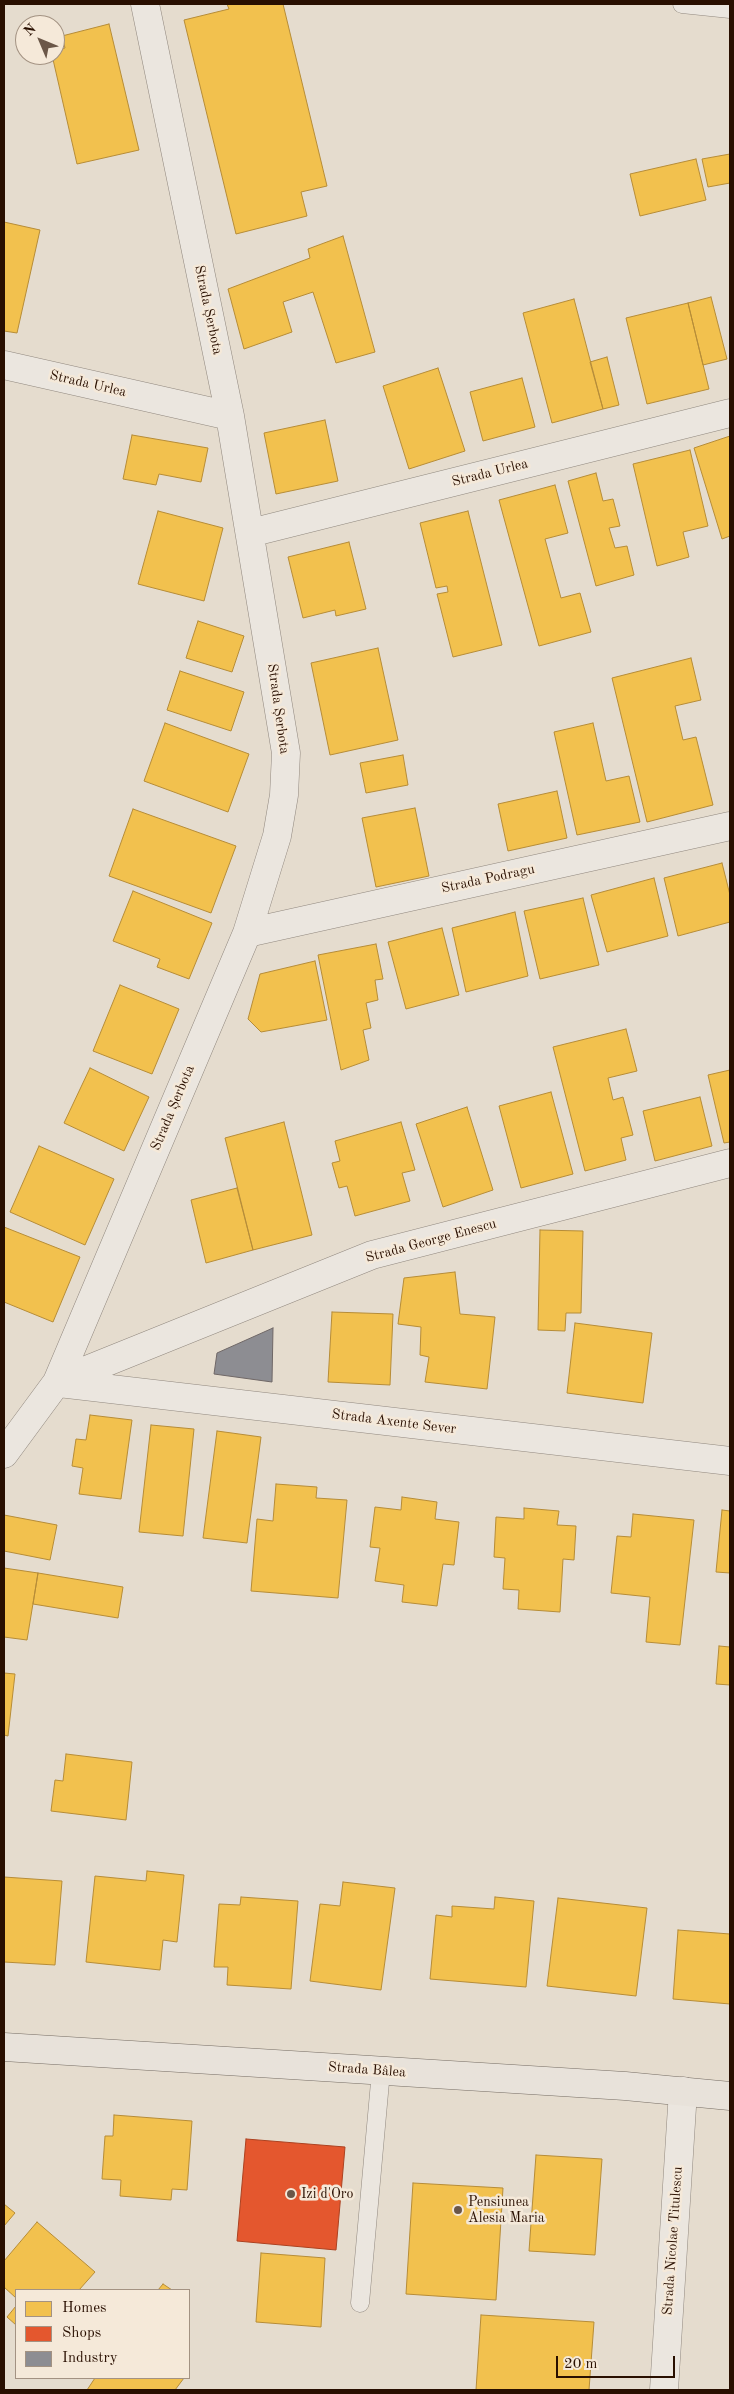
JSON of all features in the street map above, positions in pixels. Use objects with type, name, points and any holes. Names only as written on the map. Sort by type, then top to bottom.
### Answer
[{"type":"main road","name":"Strada Bâlea","points":[[4,2047],[683,2091],[730,2096]]},
{"type":"street","name":"Strada Șerbota","points":[[4,1454],[58,1382],[247,933],[277,836],[284,795],[286,753],[230,416],[145,4]]},
{"type":"street","name":"Strada Urlea","points":[[4,365],[230,416]]},
{"type":"street","name":"Strada Urlea","points":[[250,533],[730,413]]},
{"type":"street","name":"Strada Podragu","points":[[247,933],[730,826]]},
{"type":"street","name":"Strada George Enescu","points":[[58,1382],[372,1255],[730,1164]]},
{"type":"street","name":"Strada Axente Sever","points":[[58,1382],[730,1461]]},
{"type":"street","name":"Strada Nicolae Titulescu","points":[[664,2390],[683,2091]]},
{"type":"lane","points":[[682,4],[730,9]]},
{"type":"lane","points":[[360,2303],[381,2071]]},
{"type":"building: Homes","points":[[227,4],[283,4],[327,186],[301,192],[307,216],[236,234],[184,20],[229,9]]},
{"type":"building: Homes","points":[[109,24],[139,150],[77,164],[54,65],[65,65],[65,35]]},
{"type":"building: Homes","points":[[730,154],[730,183],[708,187],[702,159]]},
{"type":"building: Homes","points":[[696,159],[706,200],[640,216],[630,174]]},
{"type":"building: Homes","points":[[4,222],[40,230],[17,333],[4,331]]},
{"type":"building: Homes","points":[[343,236],[375,352],[336,363],[313,292],[283,302],[292,332],[244,349],[228,289],[310,258],[308,249]]},
{"type":"building: Homes","points":[[711,297],[727,359],[703,365],[688,303]]},
{"type":"building: Homes","points":[[574,299],[603,409],[552,423],[523,313]]},
{"type":"building: Homes","points":[[688,303],[709,389],[647,404],[626,318]]},
{"type":"building: Homes","points":[[607,357],[619,405],[603,409],[590,362]]},
{"type":"building: Homes","points":[[438,368],[465,451],[409,469],[383,386]]},
{"type":"building: Homes","points":[[522,378],[535,427],[483,441],[470,392]]},
{"type":"building: Homes","points":[[325,420],[338,481],[276,494],[264,433]]},
{"type":"building: Homes","points":[[132,435],[208,448],[201,482],[159,474],[156,485],[123,479]]},
{"type":"building: Homes","points":[[730,436],[730,536],[722,539],[694,448]]},
{"type":"building: Homes","points":[[690,450],[708,526],[683,532],[689,557],[657,566],[633,464]]},
{"type":"building: Homes","points":[[596,473],[603,501],[613,499],[620,526],[609,528],[615,548],[627,546],[634,575],[596,586],[568,481]]},
{"type":"building: Homes","points":[[555,485],[568,533],[545,539],[561,598],[580,593],[591,632],[539,646],[499,500]]},
{"type":"building: Homes","points":[[158,511],[223,528],[204,601],[138,584]]},
{"type":"building: Homes","points":[[468,511],[502,645],[453,657],[437,594],[448,592],[447,586],[436,588],[420,523]]},
{"type":"building: Homes","points":[[349,542],[366,609],[336,616],[335,610],[303,618],[288,557]]},
{"type":"building: Homes","points":[[198,621],[244,636],[232,672],[186,658]]},
{"type":"building: Homes","points":[[378,648],[398,740],[330,755],[311,663]]},
{"type":"building: Homes","points":[[691,658],[701,700],[675,706],[683,740],[696,737],[713,805],[647,822],[612,678]]},
{"type":"building: Homes","points":[[180,671],[244,692],[231,731],[167,710]]},
{"type":"building: Homes","points":[[165,723],[249,754],[228,812],[144,781]]},
{"type":"building: Homes","points":[[593,723],[606,781],[629,776],[640,822],[577,835],[554,732]]},
{"type":"building: Homes","points":[[403,755],[408,785],[366,793],[360,763]]},
{"type":"building: Homes","points":[[557,791],[567,838],[508,851],[498,804]]},
{"type":"building: Homes","points":[[415,808],[429,876],[376,887],[362,818]]},
{"type":"building: Homes","points":[[133,809],[236,846],[211,913],[109,876]]},
{"type":"building: Homes","points":[[722,863],[730,895],[730,922],[678,936],[664,878]]},
{"type":"building: Homes","points":[[654,878],[668,936],[607,952],[591,895]]},
{"type":"building: Homes","points":[[133,891],[212,923],[189,979],[157,967],[160,959],[113,941]]},
{"type":"building: Homes","points":[[583,898],[599,965],[540,979],[524,911]]},
{"type":"building: Homes","points":[[515,912],[528,976],[466,992],[452,928]]},
{"type":"building: Homes","points":[[442,928],[459,995],[406,1009],[388,942]]},
{"type":"building: Homes","points":[[376,944],[383,979],[375,980],[378,1000],[366,1003],[371,1028],[363,1030],[369,1060],[341,1070],[318,955]]},
{"type":"building: Homes","points":[[315,961],[327,1020],[261,1032],[248,1019],[260,974]]},
{"type":"building: Homes","points":[[120,985],[179,1009],[152,1074],[93,1051]]},
{"type":"building: Homes","points":[[626,1029],[637,1071],[608,1078],[613,1100],[623,1097],[633,1135],[621,1138],[626,1160],[585,1171],[553,1047]]},
{"type":"building: Homes","points":[[90,1068],[149,1097],[124,1151],[64,1123]]},
{"type":"building: Homes","points":[[730,1070],[730,1142],[724,1143],[708,1075]]},
{"type":"building: Homes","points":[[551,1092],[573,1174],[521,1188],[499,1106]]},
{"type":"building: Homes","points":[[700,1097],[712,1146],[655,1161],[643,1111]]},
{"type":"building: Homes","points":[[467,1107],[493,1190],[443,1207],[416,1124]]},
{"type":"building: Homes","points":[[284,1122],[312,1235],[253,1250],[225,1138]]},
{"type":"building: Homes","points":[[401,1122],[415,1170],[402,1173],[410,1201],[355,1216],[347,1186],[339,1188],[332,1163],[340,1161],[335,1141]]},
{"type":"building: Homes","points":[[39,1146],[114,1179],[85,1245],[10,1212]]},
{"type":"building: Homes","points":[[237,1188],[253,1250],[206,1263],[191,1200]]},
{"type":"building: Homes","points":[[4,1227],[80,1257],[53,1322],[4,1302]]},
{"type":"building: Homes","points":[[540,1230],[583,1231],[581,1313],[566,1313],[565,1331],[538,1330]]},
{"type":"building: Homes","points":[[455,1272],[460,1314],[495,1317],[487,1389],[425,1382],[429,1357],[420,1355],[421,1327],[398,1324],[404,1278]]},
{"type":"building: Homes","points":[[332,1312],[393,1314],[390,1385],[328,1382]]},
{"type":"building: Homes","points":[[575,1323],[652,1333],[643,1403],[567,1393]]},
{"type":"building: Homes","points":[[90,1415],[132,1420],[121,1499],[79,1494],[83,1468],[72,1466],[76,1439],[86,1440]]},
{"type":"building: Homes","points":[[151,1425],[194,1429],[183,1536],[139,1532]]},
{"type":"building: Homes","points":[[217,1431],[261,1437],[247,1543],[203,1538]]},
{"type":"building: Homes","points":[[276,1484],[317,1487],[316,1498],[347,1500],[338,1598],[251,1591],[257,1519],[273,1521]]},
{"type":"building: Homes","points":[[402,1497],[437,1502],[435,1519],[459,1522],[454,1565],[443,1564],[437,1606],[402,1602],[404,1585],[375,1581],[380,1548],[370,1547],[375,1507],[401,1510]]},
{"type":"building: Homes","points":[[524,1508],[559,1511],[557,1525],[576,1526],[574,1560],[563,1559],[560,1612],[518,1609],[519,1590],[503,1589],[505,1558],[494,1557],[496,1517],[524,1519]]},
{"type":"building: Homes","points":[[722,1510],[730,1511],[730,1573],[716,1572]]},
{"type":"building: Homes","points":[[633,1514],[694,1520],[680,1645],[646,1642],[650,1597],[611,1593],[617,1536],[631,1537]]},
{"type":"building: Homes","points":[[4,1515],[57,1525],[50,1560],[4,1551]]},
{"type":"building: Homes","points":[[4,1568],[38,1573],[27,1640],[4,1637]]},
{"type":"building: Homes","points":[[38,1573],[123,1587],[118,1618],[33,1604]]},
{"type":"building: Homes","points":[[719,1646],[730,1647],[730,1685],[716,1684]]},
{"type":"building: Homes","points":[[4,1673],[15,1674],[8,1736],[4,1735]]},
{"type":"building: Homes","points":[[66,1754],[132,1762],[126,1820],[51,1811],[55,1780],[63,1781]]},
{"type":"building: Homes","points":[[147,1871],[184,1875],[177,1942],[163,1940],[160,1970],[86,1962],[95,1876],[146,1881]]},
{"type":"building: Homes","points":[[4,1877],[62,1881],[55,1965],[4,1962]]},
{"type":"building: Homes","points":[[343,1882],[395,1888],[381,1990],[310,1981],[320,1904],[340,1906]]},
{"type":"building: Homes","points":[[241,1897],[298,1901],[291,1989],[227,1985],[228,1967],[214,1967],[219,1904],[240,1905]]},
{"type":"building: Homes","points":[[495,1897],[534,1901],[526,1987],[430,1979],[436,1915],[452,1917],[452,1906],[494,1909]]},
{"type":"building: Homes","points":[[558,1898],[647,1908],[636,1996],[547,1986]]},
{"type":"building: Homes","points":[[678,1930],[730,1934],[730,2004],[673,1999]]},
{"type":"building: Homes","points":[[114,2115],[192,2121],[187,2190],[172,2189],[171,2200],[120,2196],[121,2180],[102,2179],[105,2136],[113,2136]]},
{"type":"building: Homes","points":[[536,2155],[602,2159],[595,2255],[529,2251]]},
{"type":"building: Homes","points":[[413,2183],[503,2188],[496,2300],[406,2294]]},
{"type":"building: Homes","points":[[4,2204],[15,2213],[4,2226]]},
{"type":"building: Homes","points":[[37,2222],[95,2272],[80,2289],[15,2289],[15,2297],[4,2287],[4,2261]]},
{"type":"building: Homes","points":[[261,2253],[325,2258],[321,2327],[256,2322]]},
{"type":"building: Homes","points":[[163,2284],[170,2289],[159,2289]]},
{"type":"building: Homes","points":[[15,2307],[15,2324],[7,2317]]},
{"type":"building: Homes","points":[[481,2315],[594,2322],[589,2390],[476,2390]]},
{"type":"building: Homes","points":[[94,2379],[183,2379],[175,2390],[87,2390]]},
{"type":"building: Shops","name":"Izi d'Oro","points":[[246,2139],[345,2147],[336,2250],[237,2241]]},
{"type":"building: Industry","points":[[273,1328],[272,1382],[214,1374],[217,1353]]},
{"type":"place","name":"Izi d'Oro","points":[[291,2194]]},
{"type":"place","name":"Pensiunea Alesia Maria","points":[[458,2210]]}]
